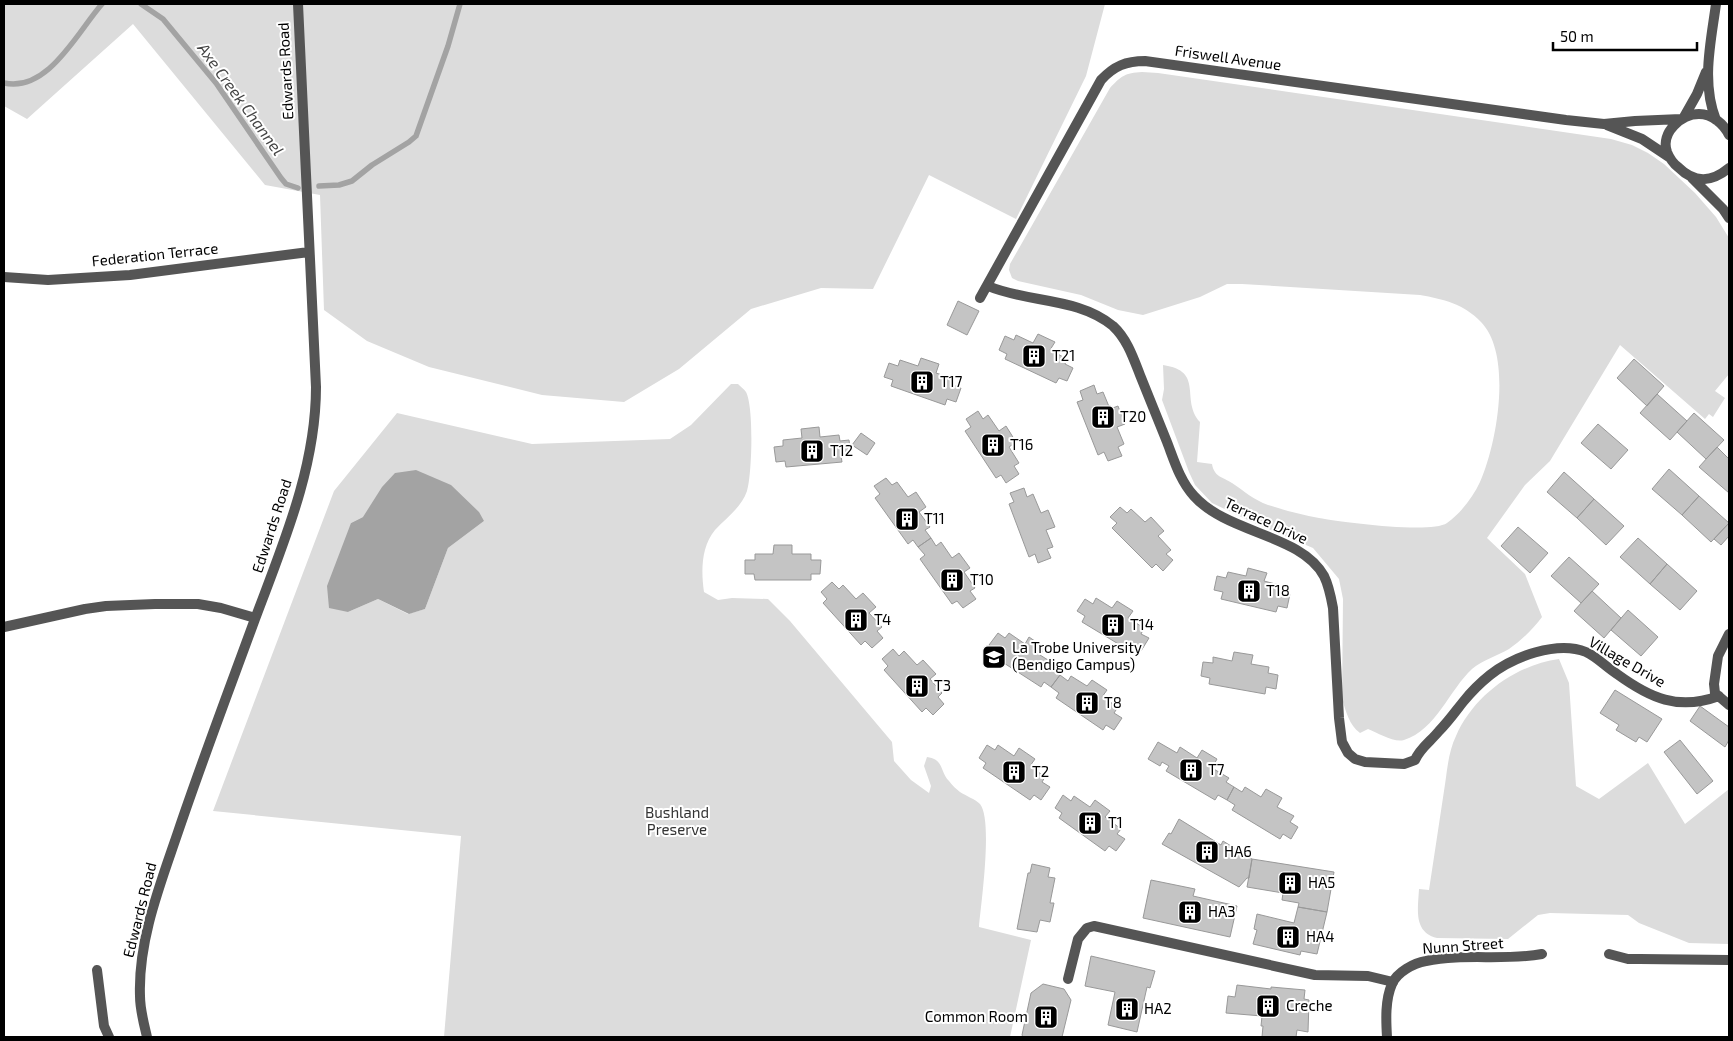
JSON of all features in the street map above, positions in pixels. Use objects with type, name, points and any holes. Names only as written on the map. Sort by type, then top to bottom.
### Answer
[{"type":"street","name":"Edwards Road","points":[[147,1037],[140,998],[141,970],[144,944],[152,911],[184,815],[293,515],[314,433],[316,387],[298,4]]},
{"type":"street","points":[[1716,4],[1707,69],[1710,106],[1729,135]]},
{"type":"street","name":"Friswell Avenue","points":[[980,298],[1101,80],[1110,70],[1120,64],[1145,61],[1604,124],[1682,118],[1694,114],[1704,114],[1722,124]]},
{"type":"street","points":[[1672,159],[1667,152],[1667,140],[1670,131],[1682,118],[1697,94],[1707,69]]},
{"type":"street","name":"Friswell Avenue","points":[[1604,124],[1642,139],[1672,159],[1729,218]]},
{"type":"street","points":[[1692,178],[1702,180],[1713,178],[1729,168]]},
{"type":"street","name":"Federation Terrace","points":[[4,277],[48,280],[130,276],[310,252]]},
{"type":"street","name":"Terrace Drive","points":[[988,286],[1001,291],[1073,306],[1089,312],[1111,325],[1118,332],[1130,348],[1176,466],[1192,495],[1214,514],[1287,545],[1308,557],[1325,577],[1333,608],[1342,742],[1348,752],[1355,759],[1366,762],[1404,764],[1415,760]]},
{"type":"street","points":[[4,627],[85,609],[147,604],[198,604],[221,608],[255,618]]},
{"type":"street","points":[[1729,634],[1718,656],[1714,684],[1716,693],[1729,705]]},
{"type":"street","name":"Village Drive","points":[[1415,760],[1419,752],[1489,675],[1523,657],[1556,648],[1584,651],[1632,685],[1662,700],[1683,703],[1704,701],[1719,696]]},
{"type":"street","points":[[1068,979],[1078,939],[1087,928],[1094,926],[1315,975],[1368,976],[1393,982],[1388,996],[1387,1037]]},
{"type":"street","name":"Nunn Street","points":[[1393,982],[1412,966],[1425,961],[1542,954]]},
{"type":"street","points":[[1609,954],[1634,959],[1729,960]]},
{"type":"street","points":[[98,970],[104,1026],[109,1037]]},
{"type":"green space","points":[[4,4],[1105,4],[1086,76],[1016,219],[929,175],[873,289],[821,288],[751,309],[679,369],[624,402],[542,395],[429,367],[367,341],[324,310],[320,195],[265,185],[133,24],[27,119],[4,106]]},
{"type":"green space","points":[[1142,72],[1611,139],[1632,145],[1664,164],[1695,193],[1716,217],[1729,238],[1729,374],[1715,391],[1725,398],[1713,417],[1709,414],[1705,419],[1620,345],[1550,461],[1525,485],[1487,538],[1525,574],[1542,617],[1513,646],[1472,669],[1425,728],[1404,740],[1391,739],[1368,729],[1360,733],[1348,718],[1342,699],[1343,599],[1339,579],[1313,548],[1212,503],[1195,485],[1162,400],[1164,389],[1163,365],[1176,368],[1184,373],[1188,380],[1194,413],[1200,422],[1197,462],[1212,464],[1219,476],[1254,498],[1274,507],[1319,518],[1385,526],[1438,526],[1447,523],[1457,514],[1474,493],[1480,482],[1492,446],[1499,400],[1499,377],[1497,356],[1491,337],[1481,322],[1468,311],[1445,301],[1420,295],[1227,284],[1200,297],[1143,315],[1118,310],[1081,295],[1012,278],[1009,270],[1010,264],[1110,88],[1124,76]]},
{"type":"green space","name":"Bushland Preserve","points":[[731,384],[738,384],[746,392],[749,400],[751,441],[749,483],[741,502],[715,530],[707,544],[702,568],[704,592],[718,600],[732,598],[768,599],[790,621],[892,742],[894,761],[911,780],[929,793],[931,786],[924,766],[927,757],[932,758],[939,763],[946,777],[960,792],[980,804],[984,813],[986,844],[979,927],[1031,940],[1010,1037],[444,1037],[461,836],[213,811],[334,491],[397,413],[532,444],[670,439],[691,425]],"holes":[[[363,517],[484,521],[448,548],[425,609],[408,614],[378,599],[348,612],[351,523]]]},
{"type":"green space","points":[[1559,659],[1569,683],[1576,786],[1599,799],[1648,763],[1685,824],[1729,789],[1729,944],[1689,943],[1639,923],[1628,915],[1550,913],[1538,915],[1508,939],[1437,938],[1429,935],[1420,925],[1418,912],[1419,889],[1429,890],[1448,763],[1456,736],[1474,708],[1498,684],[1527,668]]},
{"type":"shaded area","points":[[416,470],[451,485],[479,512],[484,521],[448,548],[425,609],[409,614],[378,599],[348,612],[329,608],[327,586],[351,523],[363,517],[382,487],[395,473]]},
{"type":"building","points":[[958,301],[979,311],[967,335],[947,325]]},
{"type":"building","name":"T21","points":[[1038,334],[1055,342],[1050,350],[1067,359],[1065,364],[1073,368],[1067,381],[1059,378],[1056,383],[1005,359],[1007,354],[999,350],[1005,336],[1014,340],[1016,335],[1033,343]]},
{"type":"building","name":"T17","points":[[921,358],[939,364],[936,373],[954,379],[952,385],[961,388],[956,402],[947,399],[945,405],[891,386],[893,380],[884,377],[889,363],[898,366],[900,360],[918,366]]},
{"type":"building","points":[[1634,359],[1664,386],[1647,406],[1617,378]]},
{"type":"building","name":"T20","points":[[1094,385],[1097,394],[1103,392],[1110,409],[1118,406],[1125,424],[1117,427],[1124,444],[1118,447],[1122,456],[1108,461],[1104,452],[1098,455],[1077,402],[1083,400],[1080,391]]},
{"type":"building","points":[[1657,394],[1687,421],[1670,440],[1640,413]]},
{"type":"building","name":"T16","points":[[978,411],[983,419],[988,415],[999,431],[1006,426],[1016,442],[1009,447],[1019,463],[1014,466],[1019,474],[1006,483],[1001,475],[996,478],[965,431],[971,427],[966,419]]},
{"type":"building","points":[[1694,413],[1724,440],[1706,459],[1677,432]]},
{"type":"building","points":[[1598,424],[1628,450],[1611,469],[1581,443]]},
{"type":"building","name":"T12","points":[[819,427],[820,437],[839,435],[840,441],[849,440],[851,455],[841,456],[842,462],[786,467],[785,461],[776,462],[774,447],[783,446],[783,440],[802,438],[801,429]]},
{"type":"building","points":[[861,433],[875,443],[867,455],[852,445]]},
{"type":"building","points":[[1717,447],[1729,459],[1729,493],[1699,467]]},
{"type":"building","points":[[1669,469],[1699,496],[1682,515],[1652,489]]},
{"type":"building","points":[[1564,472],[1594,499],[1577,518],[1547,492]]},
{"type":"building","name":"T11","points":[[886,478],[892,485],[897,482],[908,497],[916,492],[926,507],[919,512],[930,527],[925,530],[931,538],[918,547],[913,540],[908,544],[875,498],[880,494],[874,486]]},
{"type":"building","points":[[1024,488],[1027,497],[1033,494],[1041,513],[1048,510],[1055,527],[1046,530],[1053,547],[1047,549],[1051,558],[1038,563],[1035,554],[1029,557],[1009,504],[1014,502],[1010,493]]},
{"type":"building","points":[[1699,496],[1729,523],[1711,542],[1682,515]]},
{"type":"building","points":[[1594,499],[1624,526],[1606,545],[1577,518]]},
{"type":"building","points":[[1120,507],[1127,513],[1131,509],[1145,522],[1151,517],[1164,531],[1158,536],[1171,550],[1166,554],[1173,560],[1163,571],[1156,564],[1152,568],[1112,528],[1117,523],[1110,517]]},
{"type":"building","points":[[1729,523],[1729,536],[1721,545],[1714,539]]},
{"type":"building","points":[[1518,527],[1548,553],[1530,573],[1501,546]]},
{"type":"building","name":"T10","points":[[931,538],[936,546],[941,542],[952,558],[959,553],[970,568],[964,572],[975,588],[970,591],[976,599],[963,608],[957,601],[952,604],[920,559],[925,555],[918,547]]},
{"type":"building","points":[[1638,538],[1667,564],[1650,584],[1620,557]]},
{"type":"building","points":[[774,545],[792,545],[792,554],[811,554],[811,560],[821,560],[820,574],[811,574],[811,580],[755,580],[754,574],[745,574],[745,560],[755,560],[755,554],[773,554]]},
{"type":"building","points":[[1569,557],[1599,584],[1581,603],[1551,576]]},
{"type":"building","points":[[1667,564],[1697,591],[1680,610],[1650,584]]},
{"type":"building","name":"T18","points":[[1248,568],[1267,573],[1264,581],[1283,586],[1281,592],[1290,594],[1287,608],[1278,606],[1276,612],[1221,599],[1223,592],[1214,590],[1217,576],[1226,578],[1228,572],[1246,576]]},
{"type":"building","name":"T4","points":[[832,582],[839,589],[843,585],[856,599],[863,593],[876,607],[869,613],[882,627],[877,631],[883,638],[872,648],[865,641],[861,645],[823,603],[827,599],[821,592]]},
{"type":"building","points":[[1592,591],[1621,618],[1604,638],[1574,611]]},
{"type":"building","name":"T14","points":[[1096,598],[1112,608],[1117,601],[1133,611],[1128,618],[1144,628],[1141,634],[1149,638],[1141,651],[1133,646],[1130,651],[1082,622],[1085,616],[1077,611],[1085,599],[1093,604]]},
{"type":"building","points":[[1628,610],[1658,637],[1641,656],[1611,630]]},
{"type":"building","points":[[998,633],[1005,638],[1009,633],[1025,644],[1029,637],[1045,648],[1040,655],[1056,665],[1052,670],[1060,675],[1051,687],[1044,682],[1041,687],[993,656],[997,650],[989,645]]},
{"type":"building","name":"T3","points":[[893,649],[899,656],[904,651],[917,665],[923,660],[936,674],[930,679],[942,693],[938,697],[944,704],[933,715],[926,708],[922,712],[884,670],[888,666],[882,659]]},
{"type":"building","points":[[1234,652],[1253,655],[1251,664],[1269,667],[1268,673],[1278,675],[1276,689],[1266,687],[1265,694],[1209,684],[1210,678],[1201,676],[1203,662],[1213,663],[1213,657],[1232,661]]},
{"type":"building","name":"T8","points":[[1060,675],[1068,681],[1071,676],[1087,686],[1092,680],[1107,690],[1102,697],[1118,707],[1114,713],[1122,718],[1114,730],[1106,725],[1103,730],[1056,698],[1059,693],[1051,687]]},
{"type":"building","points":[[1615,690],[1662,719],[1647,742],[1639,737],[1636,742],[1616,730],[1619,725],[1600,713]]},
{"type":"building","points":[[1700,706],[1729,727],[1729,740],[1725,747],[1690,721]]},
{"type":"building","points":[[1680,740],[1713,781],[1697,794],[1664,752]]},
{"type":"building","name":"T7","points":[[1158,742],[1177,753],[1180,747],[1197,758],[1202,750],[1217,759],[1212,768],[1229,778],[1226,782],[1234,787],[1227,800],[1218,795],[1215,800],[1166,771],[1169,766],[1162,762],[1160,766],[1148,759]]},
{"type":"building","name":"T2","points":[[987,745],[995,750],[998,745],[1014,756],[1019,748],[1035,759],[1030,766],[1045,777],[1042,782],[1050,787],[1041,800],[1034,795],[1030,800],[983,768],[986,763],[979,758]]},
{"type":"building","points":[[1234,787],[1242,792],[1245,787],[1261,797],[1266,789],[1282,798],[1277,807],[1294,816],[1290,822],[1298,827],[1291,839],[1283,834],[1280,839],[1232,810],[1235,805],[1227,800]]},
{"type":"building","name":"T1","points":[[1063,795],[1071,801],[1074,796],[1090,807],[1095,800],[1110,811],[1105,817],[1121,829],[1117,834],[1125,839],[1116,851],[1109,846],[1105,851],[1059,818],[1062,813],[1055,808]]},
{"type":"building","name":"HA6","points":[[1179,819],[1221,845],[1223,841],[1252,859],[1249,878],[1239,887],[1162,844],[1169,833],[1171,834]]},
{"type":"building","name":"HA5","points":[[1252,859],[1334,872],[1327,912],[1298,907],[1299,903],[1282,900],[1283,893],[1247,887]]},
{"type":"building","points":[[1032,864],[1050,868],[1048,877],[1055,878],[1050,903],[1054,903],[1050,922],[1040,920],[1037,932],[1017,929],[1028,873],[1030,873]]},
{"type":"building","name":"HA3","points":[[1151,880],[1195,889],[1193,896],[1237,906],[1230,937],[1143,918]]},
{"type":"building","name":"HA4","points":[[1298,907],[1327,912],[1317,954],[1301,951],[1300,955],[1253,944],[1257,930],[1254,929],[1257,914],[1294,923]]},
{"type":"building","name":"HA2","points":[[1091,956],[1155,971],[1150,988],[1147,987],[1137,1032],[1108,1025],[1115,992],[1085,986]]},
{"type":"building","name":"Common Room","points":[[1043,984],[1064,989],[1071,1000],[1062,1037],[1023,1037],[1031,993]]},
{"type":"building","name":"Creche","points":[[1237,985],[1305,990],[1304,999],[1309,1000],[1308,1032],[1297,1030],[1296,1037],[1262,1037],[1262,1016],[1226,1013],[1228,996],[1235,997]]},
{"type":"waterway","name":"Axe Creek Channel","points":[[4,83],[20,84],[34,79],[48,70],[102,4]]},
{"type":"waterway","name":"Axe Creek Channel","points":[[141,4],[163,19],[216,83],[281,178],[286,184],[298,188]]},
{"type":"waterway","name":"Axe Creek Channel","points":[[319,186],[339,185],[352,181],[372,165],[416,136],[448,46],[460,4]]},
{"type":"place","name":"T21","points":[[1034,356]]},
{"type":"place","name":"T17","points":[[922,382]]},
{"type":"place","name":"T20","points":[[1103,417]]},
{"type":"place","name":"T16","points":[[993,445]]},
{"type":"place","name":"T12","points":[[812,451]]},
{"type":"place","name":"T11","points":[[907,519]]},
{"type":"place","name":"T10","points":[[952,580]]},
{"type":"place","name":"T18","points":[[1249,591]]},
{"type":"place","name":"T4","points":[[856,620]]},
{"type":"place","name":"T14","points":[[1113,625]]},
{"type":"place","name":"La Trobe University (Bendigo Campus)","points":[[994,657]]},
{"type":"place","name":"T3","points":[[917,686]]},
{"type":"place","name":"T8","points":[[1087,703]]},
{"type":"place","name":"T7","points":[[1191,770]]},
{"type":"place","name":"T2","points":[[1014,772]]},
{"type":"place","name":"T1","points":[[1090,823]]},
{"type":"place","name":"HA6","points":[[1207,852]]},
{"type":"place","name":"HA5","points":[[1290,883]]},
{"type":"place","name":"HA3","points":[[1190,912]]},
{"type":"place","name":"HA4","points":[[1288,937]]},
{"type":"place","name":"Creche","points":[[1268,1006]]},
{"type":"place","name":"HA2","points":[[1127,1009]]},
{"type":"place","name":"Common Room","points":[[1046,1017]]}]
